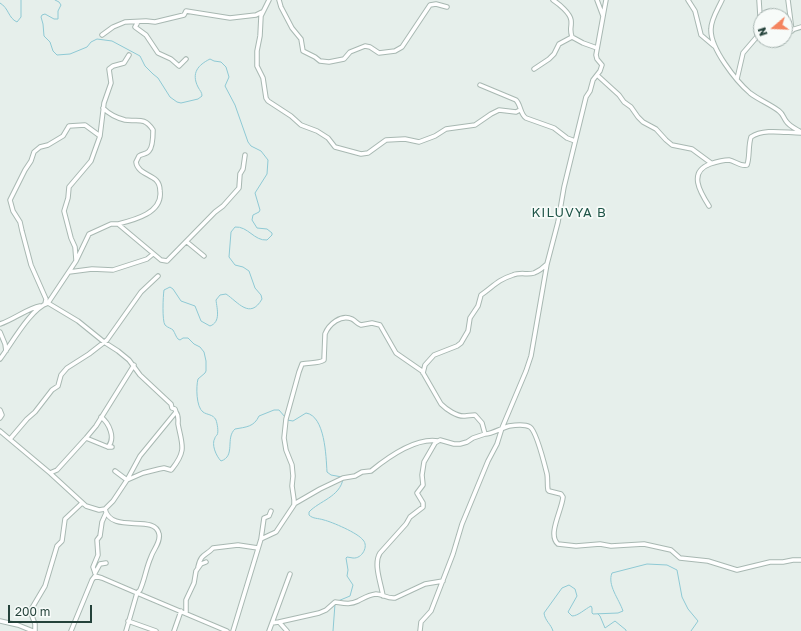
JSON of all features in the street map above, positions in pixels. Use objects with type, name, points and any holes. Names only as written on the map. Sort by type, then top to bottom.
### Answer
[{"type":"street","points":[[270,0],[260,18],[259,42],[257,50],[257,66],[263,78],[266,98],[301,125],[317,131],[328,138],[335,147],[361,154],[368,154],[386,140],[406,139],[419,142],[435,136],[446,129],[475,124],[499,110],[516,112],[520,110]]},
{"type":"street","points":[[279,0],[292,28],[301,39],[303,51],[320,61],[329,62],[344,59],[350,52],[365,46],[372,48],[379,53],[395,51],[404,44],[430,5],[436,4],[447,7]]},
{"type":"street","points":[[553,0],[564,8],[570,18],[572,37],[597,48]]},
{"type":"street","points":[[597,0],[603,17]]},
{"type":"street","points":[[420,631],[421,622],[431,611],[457,543],[462,524],[497,444],[501,429],[531,356],[548,264],[575,141],[586,97],[590,91],[592,81],[600,71],[602,65],[596,57],[606,0]]},
{"type":"street","points":[[688,0],[695,11],[701,35],[715,46]]},
{"type":"street","points":[[722,0],[713,20],[711,36],[724,62],[751,94],[779,111],[787,123],[801,132]]},
{"type":"street","points":[[102,35],[113,27],[125,22],[161,21],[184,15],[186,11],[230,18],[256,15],[262,12]]},
{"type":"street","points":[[138,22],[135,27],[146,35],[158,52],[171,59],[178,66],[186,59]]},
{"type":"street","points":[[534,69],[549,59],[559,44],[572,37]]},
{"type":"street","points":[[737,79],[743,53],[753,41]]},
{"type":"street","points":[[76,261],[75,249],[64,213],[68,198],[68,189],[91,161],[100,136],[103,107],[111,83],[109,69],[113,66],[124,63],[129,55]]},
{"type":"street","points":[[597,75],[631,107],[642,122],[656,129],[672,145],[692,149],[711,163]]},
{"type":"street","points":[[480,85],[517,100],[522,115],[526,118],[554,128],[567,138],[575,141]]},
{"type":"street","points":[[0,324],[27,312],[31,308],[47,303],[76,261],[89,234],[112,224],[131,221],[146,215],[156,207],[159,201],[160,193],[157,182],[141,171],[137,167],[136,162],[139,156],[150,150],[153,140],[153,130],[144,121],[138,119],[122,119],[114,116],[103,107]]},
{"type":"street","points":[[100,136],[85,125],[69,126],[63,136],[48,145],[40,147],[34,152],[30,163],[10,197],[10,200],[22,231],[31,265],[47,303],[78,321],[118,351],[134,365],[139,374],[171,404],[172,408],[175,409],[183,447],[175,465],[171,470],[164,468],[159,469],[143,473],[127,480]]},
{"type":"street","points":[[709,206],[698,186],[700,170],[703,167],[711,163],[728,160],[743,166],[747,165],[749,141],[751,137],[758,134],[776,132],[801,132]]},
{"type":"street","points":[[118,224],[162,261],[167,261],[239,188],[240,174],[245,155]]},
{"type":"street","points":[[187,242],[204,256]]},
{"type":"street","points":[[69,272],[92,269],[113,270],[137,263],[153,254]]},
{"type":"street","points":[[423,374],[425,365],[434,355],[461,343],[468,331],[470,318],[478,306],[483,294],[497,282],[516,274],[533,274],[548,264]]},
{"type":"street","points":[[10,439],[35,412],[52,390],[58,386],[62,375],[67,368],[89,354],[108,338],[141,292],[158,276]]},
{"type":"street","points":[[0,359],[29,318],[41,306]]},
{"type":"street","points":[[294,504],[292,465],[286,450],[284,438],[286,419],[302,364],[324,360],[325,334],[331,324],[341,319],[349,318],[361,325],[372,323],[380,325],[396,353],[420,370],[441,404],[460,416],[475,415],[482,423],[485,434]]},
{"type":"street","points":[[0,332],[6,351]]},
{"type":"street","points":[[50,473],[57,470],[86,438],[102,417],[134,365]]},
{"type":"street","points":[[0,410],[2,415],[0,418]]},
{"type":"street","points":[[95,575],[93,566],[98,555],[97,540],[100,536],[102,522],[106,511],[127,480],[137,461],[176,412]]},
{"type":"street","points":[[86,438],[110,447],[112,436],[107,423],[102,417]]},
{"type":"street","points":[[261,539],[276,532],[294,504],[343,478],[355,476],[362,472],[371,471],[381,462],[404,448],[424,442],[438,441],[460,444],[473,438],[489,434],[497,429],[512,425],[527,426],[535,432],[546,473],[548,490],[561,494],[563,497],[553,533],[554,540],[558,544],[576,546],[600,544],[611,546],[644,544],[671,550],[680,558],[708,560],[737,570],[770,562],[801,560]]},
{"type":"street","points":[[0,431],[50,473],[82,503],[92,508],[106,511],[115,521],[150,524],[156,528],[159,534],[159,539],[150,558],[142,587],[137,593],[126,631]]},
{"type":"street","points":[[383,596],[377,557],[406,524],[410,517],[423,507],[418,493],[423,485],[422,475],[424,465],[438,441]]},
{"type":"street","points":[[115,471],[127,480]]},
{"type":"street","points":[[0,621],[34,631],[35,624],[32,616],[32,608],[45,586],[57,546],[62,541],[65,519],[82,503]]},
{"type":"street","points":[[233,631],[261,539],[264,518],[269,516],[271,510]]},
{"type":"street","points":[[186,613],[188,596],[194,583],[200,560],[204,555],[210,552],[213,548],[238,545],[258,548]]},
{"type":"street","points":[[198,567],[206,562]]},
{"type":"street","points":[[71,631],[76,616],[100,564],[106,563]]},
{"type":"street","points":[[269,631],[290,574]]},
{"type":"street","points":[[95,575],[227,631]]},
{"type":"street","points":[[272,623],[320,613],[335,602],[351,603],[358,601],[367,595],[376,594],[395,598],[425,584],[443,580]]},
{"type":"street","points":[[174,631],[181,611]]},
{"type":"street","points":[[128,621],[156,631]]},
{"type":"street","points":[[279,622],[287,631]]},
{"type":"waterway","points":[[0,3],[17,22],[21,17],[21,0]]},
{"type":"waterway","points":[[55,0],[61,5],[58,11],[58,19],[54,19],[45,14],[41,17],[44,36],[50,42],[53,51],[57,55],[70,54],[87,47],[91,42],[97,39],[112,41],[140,56],[145,66],[158,78],[170,97],[181,103],[198,99],[202,96],[195,78],[197,70],[202,64],[210,59],[221,62],[226,67],[229,77],[225,86],[235,105],[248,142],[251,146],[261,151],[268,160],[267,174],[255,193],[260,210],[253,215],[252,220],[257,228],[267,229],[272,233],[272,235],[267,240],[262,240],[240,227],[235,227],[231,232],[229,257],[235,265],[243,267],[249,271],[255,288],[261,295],[262,299],[258,305],[248,309],[240,305],[226,294],[220,295],[216,300],[216,322],[210,326],[201,321],[195,306],[181,301],[170,287],[164,290],[163,319],[165,325],[173,330],[178,339],[188,338],[204,352],[206,371],[198,379],[198,401],[203,412],[212,416],[216,420],[218,432],[215,437],[214,447],[217,456],[221,461],[228,455],[232,433],[235,429],[249,426],[255,422],[259,416],[274,410],[279,410],[285,417]]},
{"type":"waterway","points":[[287,420],[293,421],[306,413],[317,421],[321,429],[325,447],[327,472],[331,475],[342,477]]},
{"type":"waterway","points":[[338,601],[350,596],[353,585],[347,576],[348,570],[346,558],[356,558],[362,554],[365,549],[365,543],[360,537],[351,531],[328,521],[312,517],[309,515],[309,512],[334,494],[338,490],[343,479]]},
{"type":"waterway","points":[[553,631],[544,613],[562,588],[569,585],[575,589],[577,596],[568,612],[572,616],[579,614],[591,606],[593,614],[618,613],[623,611],[612,587],[612,573],[647,564],[667,565],[677,570],[682,597],[688,609],[698,621],[691,631]]},
{"type":"waterway","points":[[333,631],[335,604]]},
{"type":"waterway","points":[[598,614],[605,628],[615,621],[626,631]]},
{"type":"district","name":"KILUVYA B","points":[[569,213]]}]
